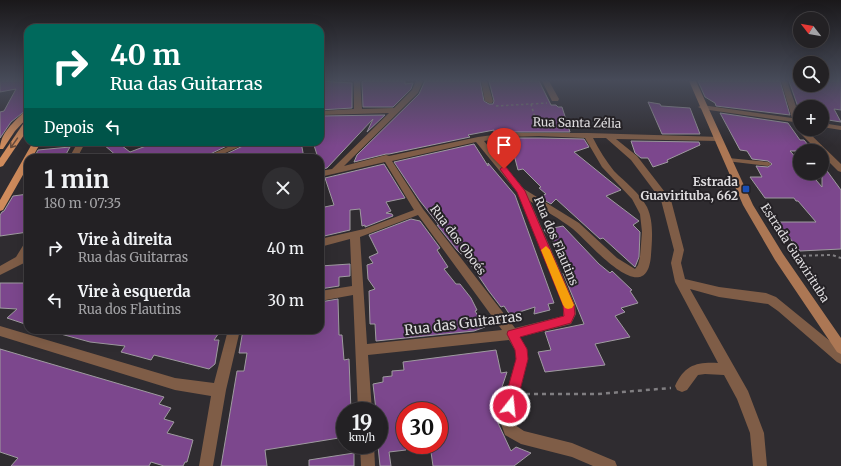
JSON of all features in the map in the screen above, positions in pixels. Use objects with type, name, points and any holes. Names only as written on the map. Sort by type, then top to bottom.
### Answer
[{"type":"main road","points":[[0,147],[12,129],[24,117]]},
{"type":"main road","points":[[0,164],[24,129]]},
{"type":"main road","points":[[0,208],[24,165]]},
{"type":"street","points":[[358,103],[358,112]]},
{"type":"street","points":[[335,170],[403,103]]},
{"type":"street","name":"Estrada Guavirituba","points":[[701,103],[748,205],[779,257],[841,348]]},
{"type":"street","points":[[702,106],[793,124]]},
{"type":"street","points":[[324,113],[395,110]]},
{"type":"street","points":[[829,126],[841,128]]},
{"type":"street","name":"Rua Santa Zélia","points":[[324,173],[386,158],[478,139],[507,135],[539,134],[718,139]]},
{"type":"street","points":[[521,191],[577,227],[621,267],[630,273],[636,274],[643,269],[646,259],[647,244],[645,212],[638,201],[612,174],[602,161],[594,150],[588,135]]},
{"type":"street","points":[[608,136],[634,158],[666,200],[677,239],[678,250],[676,263],[680,282],[743,396],[754,420],[757,433],[760,466]]},
{"type":"street","points":[[810,136],[841,169]]},
{"type":"street","name":"Rua dos Flautins","points":[[478,139],[521,191],[568,305],[570,314],[567,320]]},
{"type":"street","points":[[217,154],[236,146]]},
{"type":"street","name":"Rua dos Oboés","points":[[386,158],[420,211],[512,334],[521,349],[522,359],[506,418],[510,430],[515,434],[572,450],[610,466]]},
{"type":"street","points":[[324,242],[355,235],[420,211]]},
{"type":"street","points":[[355,235],[364,402]]},
{"type":"street","points":[[0,270],[20,260],[24,254]]},
{"type":"street","points":[[680,282],[719,292],[766,298],[779,304],[804,328],[841,358]]},
{"type":"street","points":[[324,295],[357,290]]},
{"type":"street","name":"Rua das Guitarras","points":[[361,350],[512,334],[567,320]]},
{"type":"street","points":[[0,331],[175,384],[219,390]]},
{"type":"street","points":[[206,466],[219,390],[233,334]]},
{"type":"street","points":[[682,386],[694,370],[705,368],[728,369]]},
{"type":"street","points":[[367,454],[368,466]]},
{"type":"lane","points":[[728,160],[768,164]]},
{"type":"path","points":[[491,103],[503,107],[550,103]]},
{"type":"path","points":[[532,104],[539,134]]},
{"type":"path","points":[[779,257],[832,255],[841,258]]},
{"type":"path","points":[[513,393],[552,396],[630,393],[682,386]]},
{"type":"building","points":[[9,103],[24,103],[24,112],[11,122],[0,138],[0,112],[4,111]]},
{"type":"building","points":[[324,103],[352,103],[352,108],[324,110]]},
{"type":"building","points":[[363,103],[397,103],[393,107],[363,107]]},
{"type":"building","points":[[410,103],[493,104],[493,103],[550,103],[551,105],[562,107],[570,132],[494,133],[494,130],[468,135],[470,137],[354,162],[357,155]]},
{"type":"building","points":[[648,103],[660,104],[661,106],[690,108],[700,134],[662,134]]},
{"type":"building","points":[[715,103],[786,103],[790,115],[716,106]]},
{"type":"building","points":[[829,103],[841,103],[841,110],[834,109],[841,122],[829,120]]},
{"type":"building","points":[[720,113],[788,123],[793,130],[793,136],[797,136],[800,140],[804,140],[807,144],[793,144],[793,151],[790,151],[793,154],[793,180],[816,180],[822,187],[822,180],[829,180],[829,174],[841,190],[841,249],[800,251],[777,222],[816,222],[794,198],[765,198],[750,177],[762,177],[756,166],[768,167],[772,164],[768,161],[752,159],[747,151],[740,150]]},
{"type":"building","points":[[385,115],[367,132],[373,119],[327,168],[324,169],[324,154],[317,154],[314,146],[324,146],[324,116]]},
{"type":"building","points":[[507,138],[584,139],[589,147],[574,152],[621,190],[606,196],[639,221],[633,225],[640,232],[639,257],[635,267],[603,238],[600,239],[556,199],[551,204],[539,197],[546,194],[523,169],[518,170],[513,151],[494,151],[491,147],[492,141]]},
{"type":"building","points":[[631,141],[699,142],[700,145],[667,160],[668,162],[653,167],[648,158],[641,158],[635,153]]},
{"type":"building","points":[[474,144],[488,166],[488,163],[515,195],[554,303],[548,304],[550,310],[534,314],[535,307],[510,315],[504,306],[501,307],[463,253],[461,254],[457,250],[437,225],[439,225],[420,201],[394,162]]},
{"type":"building","points":[[105,146],[122,146],[130,152],[146,146],[227,146],[210,154],[114,154]]},
{"type":"building","points":[[243,146],[302,146],[303,154],[226,154]]},
{"type":"building","points":[[70,147],[66,154],[36,154],[38,150]]},
{"type":"building","points":[[384,164],[405,198],[386,202],[391,211],[386,213],[392,214],[393,216],[365,227],[365,225],[362,226],[360,209],[350,210],[350,230],[324,236],[324,207],[334,205],[325,178]]},
{"type":"building","points":[[24,195],[24,233],[0,236],[0,215],[13,196]]},
{"type":"building","points":[[411,219],[420,221],[440,248],[437,250],[448,267],[444,269],[456,284],[460,284],[471,298],[477,310],[475,311],[485,327],[474,331],[376,341],[375,324],[370,324],[369,291],[375,289],[368,279],[367,265],[373,263],[369,257],[378,253],[369,235]]},
{"type":"building","points":[[563,226],[599,264],[610,273],[612,271],[632,290],[630,291],[638,303],[621,308],[625,312],[615,316],[630,337],[595,344],[605,365],[545,372],[538,352],[551,350],[545,332],[584,324],[563,273],[569,272],[558,248],[544,230]]},
{"type":"building","points":[[350,264],[350,276],[339,277],[339,286],[324,288],[324,266]]},
{"type":"building","points":[[0,283],[24,283],[24,324],[7,318],[17,309],[0,308]]},
{"type":"building","points":[[338,299],[339,335],[342,335],[344,360],[349,359],[351,402],[336,402],[336,438],[265,450],[267,466],[221,466],[237,371],[244,371],[247,353],[239,353],[242,334],[324,334],[324,301]]},
{"type":"building","points":[[61,334],[218,334],[214,340],[219,340],[215,364],[209,369],[154,355],[151,360],[121,352],[125,346],[90,342]]},
{"type":"building","points":[[0,349],[164,397],[159,404],[171,408],[164,419],[174,422],[167,433],[193,440],[187,462],[185,462],[183,466],[164,466],[151,462],[149,466],[11,466],[18,458],[0,452]]},
{"type":"building","points":[[496,350],[501,373],[507,372],[502,387],[497,412],[498,423],[511,451],[516,447],[531,453],[514,466],[433,466],[431,454],[448,454],[448,402],[396,402],[396,451],[389,452],[391,466],[380,466],[379,454],[388,454],[388,402],[375,402],[373,384],[383,382],[383,377],[392,376],[392,371],[404,370],[403,362]]},
{"type":"building","points":[[354,454],[354,466],[309,466],[309,460]]},
{"type":"slow traffic","points":[[546,250],[568,305]]},
{"type":"place","name":"Estrada Guavirituba, 662","points":[[746,189]]},
{"type":"route","points":[[504,169],[521,191],[568,305],[570,314],[567,320],[512,334],[521,349],[522,359],[510,406]]}]
